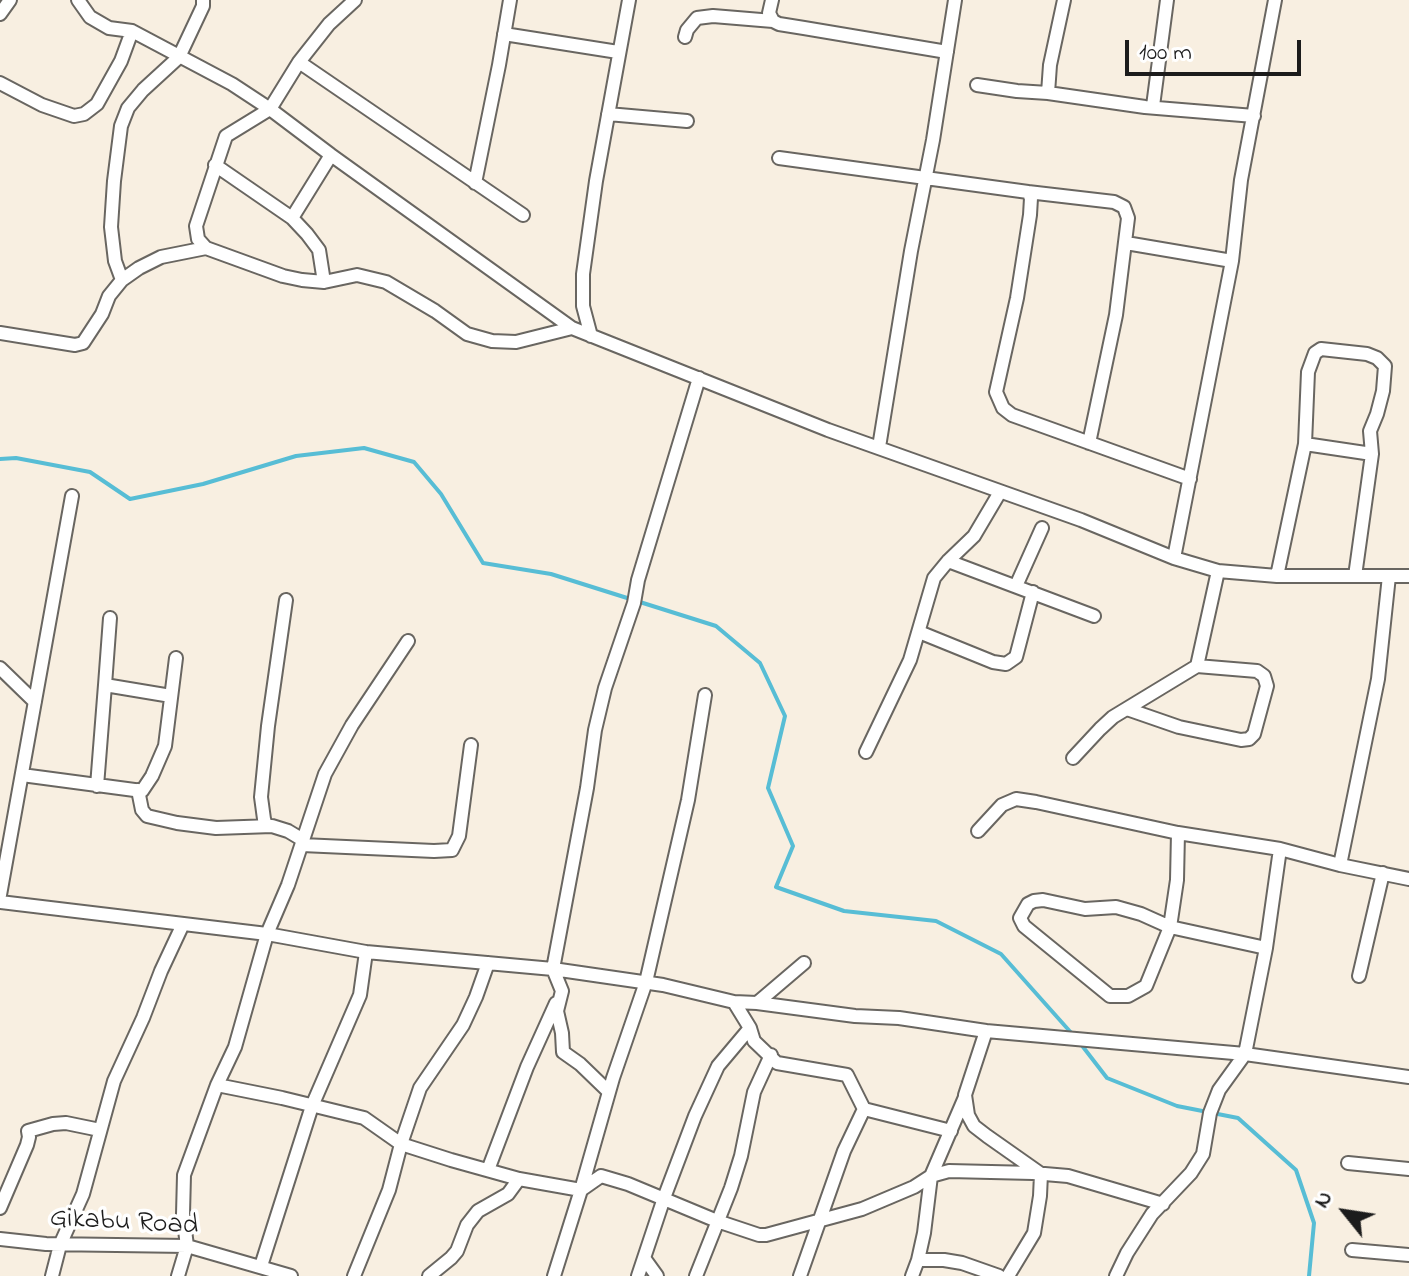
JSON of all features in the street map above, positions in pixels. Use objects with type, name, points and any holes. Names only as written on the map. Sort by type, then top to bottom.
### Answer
[{"type":"street","points":[[0,14],[10,0]]},
{"type":"street","points":[[78,0],[90,17],[109,28],[132,31],[232,84],[270,109],[572,328],[828,430],[1081,520],[1174,558],[1218,571],[1277,576],[1409,576]]},
{"type":"street","points":[[122,280],[115,261],[111,227],[121,126],[128,108],[143,90],[179,57],[203,0]]},
{"type":"street","points":[[355,0],[329,24],[299,62],[270,109],[226,136],[196,226],[198,239],[206,248],[283,276],[324,282],[357,275],[386,282],[467,334],[492,341],[516,342],[572,328]]},
{"type":"street","points":[[475,183],[510,0]]},
{"type":"street","points":[[591,336],[583,306],[583,274],[596,181],[629,0]]},
{"type":"street","points":[[772,0],[769,13],[773,21]]},
{"type":"street","points":[[879,447],[955,0]]},
{"type":"street","points":[[1048,93],[1050,65],[1064,0]]},
{"type":"street","points":[[1153,106],[1167,0]]},
{"type":"street","points":[[1174,558],[1232,261],[1241,180],[1275,0]]},
{"type":"street","points":[[685,37],[697,18],[713,16],[773,21],[947,52]]},
{"type":"street","points":[[0,83],[42,105],[74,116],[84,114],[97,104],[121,61],[132,31]]},
{"type":"street","points":[[504,34],[618,52]]},
{"type":"street","points":[[299,62],[523,215]]},
{"type":"street","points":[[977,85],[1130,105],[1254,116]]},
{"type":"street","points":[[608,114],[687,121]]},
{"type":"street","points":[[292,218],[331,155]]},
{"type":"street","points":[[779,158],[1104,200],[1124,207],[1128,218],[1116,315],[1089,443]]},
{"type":"street","points":[[215,165],[292,218],[307,234],[319,250],[324,282]]},
{"type":"street","points":[[1028,192],[1031,198],[1030,215],[1017,298],[996,392],[1003,408],[1012,415],[1190,479]]},
{"type":"street","points":[[1126,243],[1232,261]]},
{"type":"street","points":[[0,333],[75,345],[83,343],[102,314],[109,296],[122,280],[161,257],[206,248]]},
{"type":"street","points":[[1277,576],[1305,444],[1308,372],[1311,360],[1321,349],[1367,354],[1385,366],[1383,391],[1370,431],[1372,454],[1355,576]]},
{"type":"street","points":[[563,1052],[557,1011],[562,991],[553,969],[595,730],[699,378]]},
{"type":"street","points":[[1305,444],[1372,454]]},
{"type":"street","points":[[866,752],[910,660],[934,578],[974,536],[1000,492]]},
{"type":"street","points":[[0,895],[72,496]]},
{"type":"street","points":[[1016,586],[1042,528]]},
{"type":"street","points":[[948,561],[1094,616]]},
{"type":"street","points":[[1197,666],[1218,571]]},
{"type":"street","points":[[1340,865],[1378,679],[1389,576]]},
{"type":"street","points":[[919,632],[993,662],[1006,664],[1016,657],[1033,592]]},
{"type":"street","points":[[266,826],[261,797],[286,600]]},
{"type":"street","points":[[97,786],[110,618]]},
{"type":"street","points":[[178,1276],[187,1246],[183,1214],[184,1175],[217,1085],[235,1047],[267,934],[288,885],[325,774],[352,725],[408,641]]},
{"type":"street","points":[[22,775],[142,791],[165,746],[176,658]]},
{"type":"street","points":[[1073,758],[1100,729],[1127,709],[1197,666],[1257,671],[1264,676],[1267,686],[1254,734],[1249,739],[1179,727],[1127,709]]},
{"type":"street","points":[[0,668],[35,702]]},
{"type":"street","points":[[105,685],[171,696]]},
{"type":"street","points":[[554,1276],[609,1092],[646,982],[688,800],[705,695]]},
{"type":"street","points":[[138,790],[142,810],[147,816],[177,823],[216,828],[266,826],[288,831],[302,843],[452,850],[459,836],[471,745]]},
{"type":"street","points":[[978,831],[1002,805],[1016,799],[1178,833],[1280,849],[1409,879]]},
{"type":"street","points":[[1178,833],[1177,880],[1170,927],[1146,986],[1128,996],[1110,996],[1024,926],[1020,918],[1028,904],[1043,900],[1085,909],[1116,907],[1170,927],[1266,948]]},
{"type":"street","points":[[1116,1276],[1152,1214],[1191,1173],[1203,1154],[1210,1113],[1219,1090],[1245,1054],[1266,948],[1280,849]]},
{"type":"street","points":[[1359,976],[1383,873]]},
{"type":"street","points":[[0,902],[267,934],[366,952],[553,969],[646,982],[734,1002],[986,1031],[1245,1054],[1409,1077]]},
{"type":"street","points":[[52,1276],[60,1245],[83,1194],[114,1081],[183,924]]},
{"type":"street","points":[[261,1266],[312,1106],[360,995],[366,952]]},
{"type":"street","points":[[354,1276],[389,1190],[420,1088],[463,1025],[488,963]]},
{"type":"street","points":[[757,1003],[804,963]]},
{"type":"street","points":[[488,1170],[536,1047],[562,991]]},
{"type":"street","points":[[734,1002],[754,1041],[777,1063],[847,1075],[864,1109],[951,1131]]},
{"type":"street","points":[[638,1276],[695,1116],[718,1066],[750,1028]]},
{"type":"street","points":[[912,1276],[924,1233],[931,1176],[965,1095],[986,1031]]},
{"type":"street","points":[[536,1047],[563,1052],[609,1092]]},
{"type":"street","points":[[696,1276],[741,1156],[754,1092],[771,1055]]},
{"type":"street","points":[[217,1085],[364,1118],[401,1144],[519,1179],[581,1190],[601,1176],[664,1198],[716,1226],[750,1233],[766,1235],[862,1209],[914,1187],[931,1176],[949,1171],[1068,1176],[1163,1204]]},
{"type":"street","points":[[965,1095],[968,1115],[974,1126],[1041,1174]]},
{"type":"street","points":[[800,1276],[844,1151],[864,1109]]},
{"type":"street","points":[[0,1208],[27,1145],[28,1131],[66,1123],[100,1130]]},
{"type":"street","points":[[1348,1163],[1409,1169]]},
{"type":"street","points":[[1008,1276],[1034,1233],[1041,1174]]},
{"type":"street","points":[[429,1276],[457,1251],[467,1225],[478,1211],[508,1194],[519,1179]]},
{"type":"street","name":"Gikabu Road","points":[[0,1239],[60,1245],[187,1246],[291,1276]]},
{"type":"street","points":[[1352,1250],[1409,1255]]},
{"type":"street","points":[[644,1258],[657,1276]]},
{"type":"street","points":[[918,1260],[962,1263],[999,1276]]},
{"type":"waterway","points":[[0,459],[16,458],[90,472],[130,499],[203,484],[296,456],[364,448],[414,462],[441,494],[483,563],[551,574],[716,626],[760,663],[785,716],[768,788],[793,846],[776,887],[844,911],[936,921],[1001,954],[1074,1036]]},
{"type":"waterway","points":[[1080,1043],[1107,1078],[1177,1106],[1238,1118],[1296,1170],[1314,1223],[1309,1276]]}]
